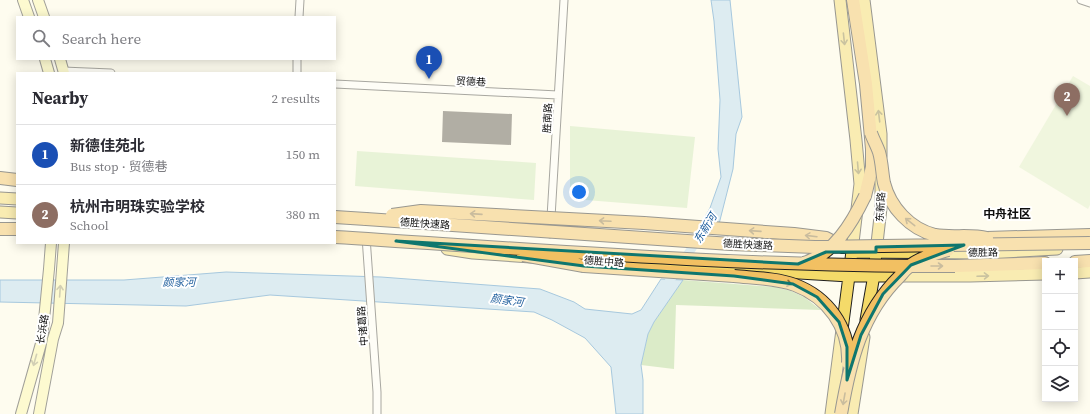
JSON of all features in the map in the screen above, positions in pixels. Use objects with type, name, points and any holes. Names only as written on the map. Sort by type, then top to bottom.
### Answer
[{"type":"highway","points":[[734,276],[786,268],[812,260],[827,251],[838,240],[858,210],[867,191],[872,167],[871,133],[866,84],[853,0]]},
{"type":"highway","points":[[871,133],[879,152],[884,184],[888,196],[904,218],[918,228],[937,235],[977,236],[987,238],[1090,235]]},
{"type":"highway","points":[[0,178],[16,180]]},
{"type":"highway","points":[[366,219],[421,212],[644,223],[794,234],[826,238],[851,252]]},
{"type":"highway","name":"德胜快速路","points":[[336,217],[731,244],[815,247],[1090,243]]},
{"type":"highway","points":[[0,229],[16,229]]},
{"type":"highway","name":"德胜快速路","points":[[336,237],[716,261],[809,265],[955,266],[1042,263]]},
{"type":"highway","points":[[841,414],[847,380],[861,334],[875,306],[891,284],[911,265],[931,255],[987,238]]},
{"type":"highway","points":[[463,245],[584,266],[734,276],[793,284],[818,297],[830,308],[839,322],[845,335],[848,356],[847,380]]},
{"type":"highway","points":[[1078,262],[1090,261]]},
{"type":"main road","points":[[23,0],[29,16]]},
{"type":"main road","points":[[38,0],[44,16]]},
{"type":"main road","points":[[830,414],[860,184],[840,0]]},
{"type":"main road","name":"东新路","points":[[852,414],[874,275],[881,208],[881,134],[864,0]]},
{"type":"main road","points":[[45,60],[49,72]]},
{"type":"main road","points":[[60,60],[64,72]]},
{"type":"main road","points":[[0,198],[16,200]]},
{"type":"main road","points":[[0,212],[16,213]]},
{"type":"main road","points":[[336,223],[795,251],[876,252]]},
{"type":"main road","name":"德胜中路","points":[[336,233],[366,236],[473,253],[849,276],[874,275]]},
{"type":"main road","name":"长浜路","points":[[21,414],[42,340],[50,244]]},
{"type":"main road","name":"长浜路","points":[[38,414],[53,339],[58,323],[64,244]]},
{"type":"main road","name":"德胜路","points":[[876,252],[984,253],[1090,247]]},
{"type":"main road","points":[[1078,273],[1090,272]]},
{"type":"main road","points":[[874,275],[970,276],[1042,274]]},
{"type":"street","points":[[299,16],[300,0]]},
{"type":"street","name":"胜南路","points":[[550,236],[564,0]]},
{"type":"street","points":[[1081,0],[1090,3]]},
{"type":"street","points":[[297,60],[297,72]]},
{"type":"street","name":"贸德巷","points":[[336,84],[558,95]]},
{"type":"street","name":"中诸葛路","points":[[366,236],[377,414]]},
{"type":"highlighted area","points":[[396,241],[798,264],[826,252],[876,252],[876,247],[964,245],[911,265],[883,294],[861,335],[847,380],[847,347],[839,322],[817,297],[793,284],[734,276],[584,266]]},
{"type":"green space","points":[[1073,76],[1090,86],[1090,205],[1088,209],[1019,167]]},
{"type":"green space","points":[[570,126],[695,137],[687,208],[573,199],[570,193]]},
{"type":"green space","points":[[357,151],[536,163],[534,200],[355,186]]},
{"type":"green space","points":[[683,280],[775,287],[791,291],[804,297],[821,310],[676,305],[674,369],[641,365],[648,334],[654,322]]},
{"type":"water","points":[[711,0],[730,0],[742,117],[736,134],[733,169],[719,224],[702,222],[710,208],[721,177],[718,149],[720,100]]},
{"type":"water","name":"颜家河","points":[[226,272],[381,277],[540,289],[574,302],[585,309],[632,314],[641,310],[661,279],[683,280],[654,322],[648,334],[641,365],[643,380],[643,414],[616,414],[611,367],[585,338],[534,312],[270,295],[186,306],[0,302],[0,280],[124,280]]},
{"type":"building","points":[[443,111],[512,114],[511,145],[442,142]]},
{"type":"waterway","name":"东新河","points":[[664,289],[709,223]]},
{"type":"place","name":"新德佳苑北","points":[[429,79]]},
{"type":"place","name":"杭州市明珠实验学校","points":[[1067,116]]},
{"type":"district","name":"中舟社区","points":[[1007,214]]}]
